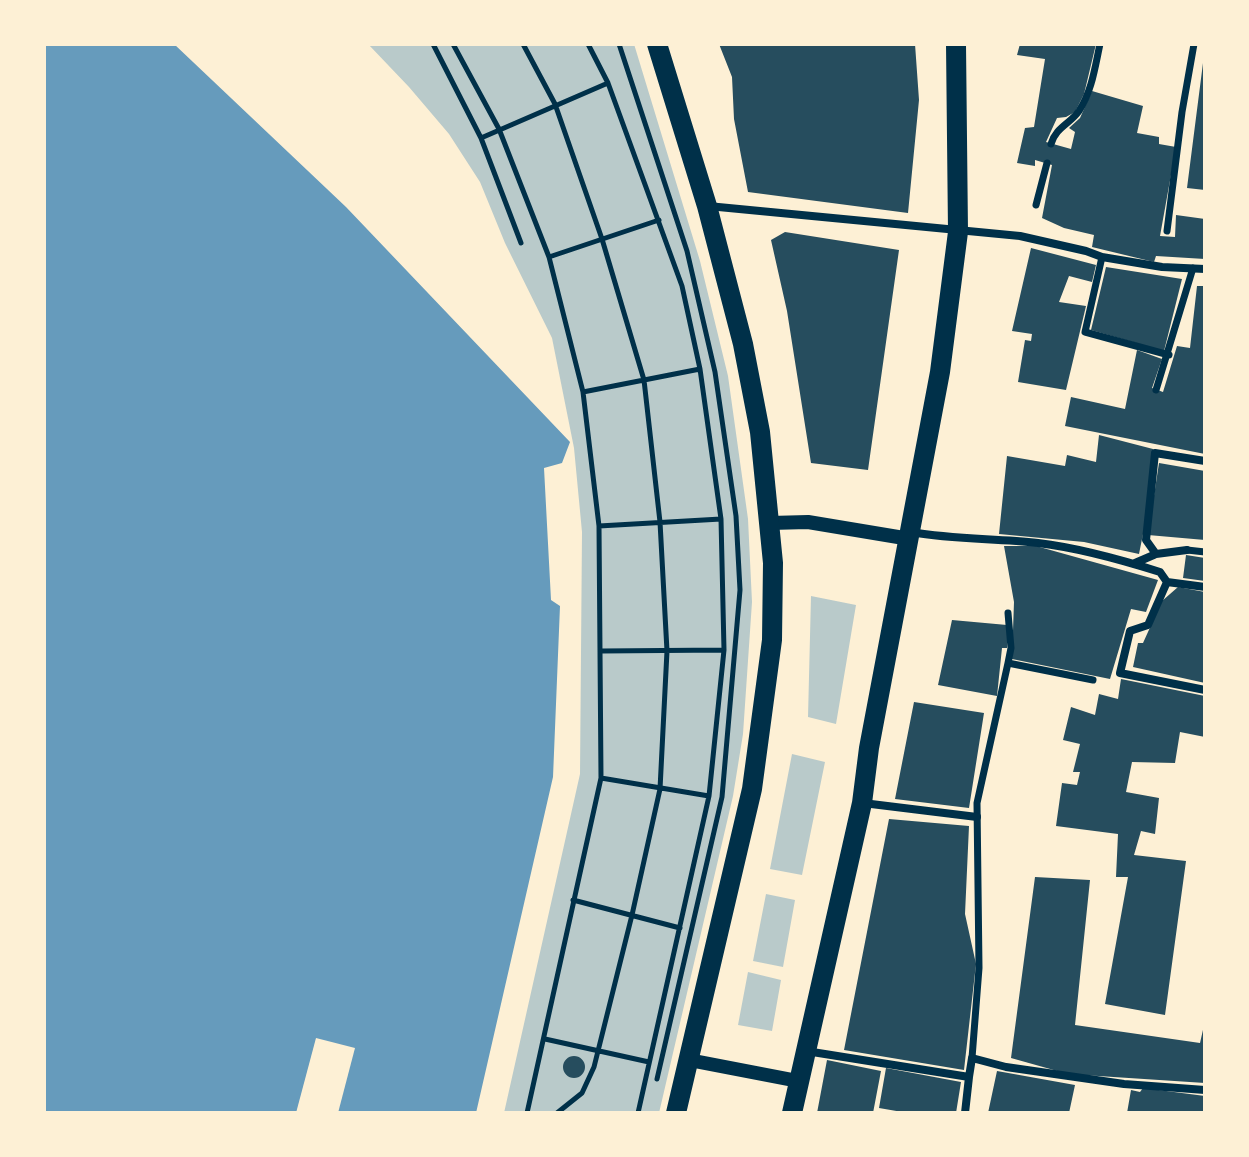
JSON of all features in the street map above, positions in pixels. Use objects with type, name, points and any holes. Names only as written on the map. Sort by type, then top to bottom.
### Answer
[{"type":"main road","points":[[657,44],[707,206],[743,344],[760,432],[773,563],[772,640],[752,789],[676,1113]]},
{"type":"main road","points":[[792,1113],[862,803],[869,748],[940,372],[958,232],[956,44]]},
{"type":"street","points":[[1051,144],[1054,133],[1077,114],[1090,89],[1100,44]]},
{"type":"street","points":[[1167,231],[1194,44]]},
{"type":"street","points":[[1036,205],[1047,163]]},
{"type":"street","points":[[707,206],[1031,238],[1102,257],[1162,267],[1205,269]]},
{"type":"street","points":[[1102,257],[1085,332],[1169,355]]},
{"type":"street","points":[[1156,390],[1193,268]]},
{"type":"street","points":[[1156,554],[1146,540],[1155,453],[1205,461]]},
{"type":"street","points":[[770,523],[808,522],[911,536],[1036,542],[1135,563],[1160,572],[1167,582],[1205,587]]},
{"type":"street","points":[[1135,563],[1156,554],[1187,550],[1205,552]]},
{"type":"street","points":[[1167,582],[1148,625],[1130,631],[1120,673],[1205,690]]},
{"type":"street","points":[[965,1113],[979,968],[977,803],[1011,648],[1008,613]]},
{"type":"street","points":[[1008,663],[1093,680]]},
{"type":"street","points":[[862,803],[977,817]]},
{"type":"street","points":[[805,1051],[969,1077]]},
{"type":"street","points":[[972,1058],[1006,1067],[1124,1084],[1205,1090]]},
{"type":"street","points":[[689,1060],[798,1081]]},
{"type":"path","points":[[433,44],[481,138],[521,243]]},
{"type":"path","points":[[453,44],[499,129],[549,257],[583,392],[599,526],[601,778],[527,1113]]},
{"type":"path","points":[[523,44],[555,104],[602,239],[644,380],[660,522],[667,651],[660,789],[632,915],[599,1051],[588,1083],[582,1093],[557,1113]]},
{"type":"path","points":[[588,44],[608,83],[682,286],[700,369],[721,519],[724,650],[709,796],[638,1113]]},
{"type":"path","points":[[619,44],[687,251],[715,372],[736,516],[740,590],[722,797],[656,1087]]},
{"type":"path","points":[[481,138],[608,83]]},
{"type":"path","points":[[549,257],[659,220]]},
{"type":"path","points":[[583,392],[700,369]]},
{"type":"path","points":[[599,526],[721,519]]},
{"type":"path","points":[[602,651],[724,650]]},
{"type":"path","points":[[601,778],[709,796]]},
{"type":"path","points":[[573,900],[680,928]]},
{"type":"path","points":[[545,1039],[649,1062]]},
{"type":"shaded area","points":[[368,44],[634,44],[700,261],[728,376],[748,519],[752,602],[743,734],[733,796],[659,1113],[504,1113],[580,774],[582,532],[574,448],[552,338],[505,243],[480,182],[449,134]]},
{"type":"shaded area","points":[[811,596],[856,605],[836,724],[808,717]]},
{"type":"shaded area","points":[[792,754],[825,762],[802,875],[770,869]]},
{"type":"shaded area","points":[[766,894],[795,900],[783,967],[753,961]]},
{"type":"shaded area","points":[[748,972],[781,980],[772,1031],[738,1025]]},
{"type":"water","points":[[44,44],[174,44],[346,207],[570,442],[562,463],[544,468],[551,600],[560,606],[553,777],[476,1113],[44,1113]]},
{"type":"pier","points":[[316,1038],[355,1048],[338,1113],[296,1113]]},
{"type":"building","points":[[719,44],[915,44],[919,100],[908,213],[748,192],[734,119],[732,77]]},
{"type":"building","points":[[1020,44],[1096,44],[1084,94],[1075,112],[1057,118],[1046,142],[1071,149],[1075,132],[1069,128],[1080,118],[1092,91],[1143,106],[1137,133],[1159,137],[1159,144],[1176,147],[1160,236],[1175,237],[1176,215],[1205,219],[1205,259],[1156,256],[1154,262],[1092,247],[1094,235],[1064,228],[1042,218],[1052,165],[1035,160],[1035,166],[1017,163],[1025,128],[1034,127],[1045,59],[1017,55]]},
{"type":"building","points":[[1205,63],[1205,190],[1187,188]]},
{"type":"building","points":[[785,232],[899,250],[868,470],[811,463],[787,311],[771,240]]},
{"type":"building","points":[[1031,248],[1096,265],[1092,282],[1069,276],[1059,302],[1086,306],[1066,390],[1018,382],[1025,340],[1031,341],[1032,334],[1012,331]]},
{"type":"building","points":[[1106,267],[1182,279],[1164,351],[1091,330]]},
{"type":"building","points":[[1197,286],[1205,286],[1205,454],[1065,426],[1071,397],[1125,409],[1137,350],[1162,359],[1152,388],[1163,392],[1177,346],[1190,348]]},
{"type":"building","points":[[1099,435],[1153,449],[1139,554],[1084,542],[999,534],[1007,456],[1065,466],[1067,455],[1096,462]]},
{"type":"building","points":[[1159,463],[1205,471],[1205,540],[1148,535]]},
{"type":"building","points":[[1004,546],[1036,546],[1158,580],[1146,612],[1131,609],[1110,679],[1012,659],[1014,602]]},
{"type":"building","points":[[1186,555],[1205,558],[1205,581],[1183,578]]},
{"type":"building","points":[[1178,587],[1205,592],[1205,683],[1133,667],[1138,643],[1143,643],[1162,601]]},
{"type":"building","points":[[952,620],[1007,625],[1007,648],[1002,648],[997,696],[938,685]]},
{"type":"building","points":[[1121,679],[1205,696],[1205,737],[1180,732],[1175,763],[1132,762],[1126,792],[1159,798],[1155,834],[1141,831],[1134,855],[1186,861],[1165,1015],[1105,1004],[1128,877],[1116,877],[1118,834],[1056,826],[1062,783],[1077,785],[1080,772],[1073,772],[1080,744],[1063,740],[1071,707],[1095,715],[1099,694],[1118,699]]},
{"type":"building","points":[[914,702],[984,713],[969,808],[895,799]]},
{"type":"building","points":[[889,819],[969,826],[965,914],[976,964],[964,1070],[844,1050]]},
{"type":"building","points":[[1035,877],[1090,880],[1075,1025],[1200,1043],[1205,1021],[1205,1083],[1068,1074],[1011,1058]]},
{"type":"building","points":[[570,1056],[578,1056],[585,1067],[578,1078],[570,1078],[563,1071],[563,1063]]},
{"type":"building","points":[[827,1060],[881,1071],[873,1113],[817,1113]]},
{"type":"building","points":[[886,1068],[961,1082],[956,1113],[908,1113],[879,1108]]},
{"type":"building","points":[[997,1071],[1075,1085],[1069,1113],[988,1113]]},
{"type":"building","points":[[1143,1088],[1205,1096],[1205,1113],[1127,1113],[1131,1090],[1140,1092]]}]
